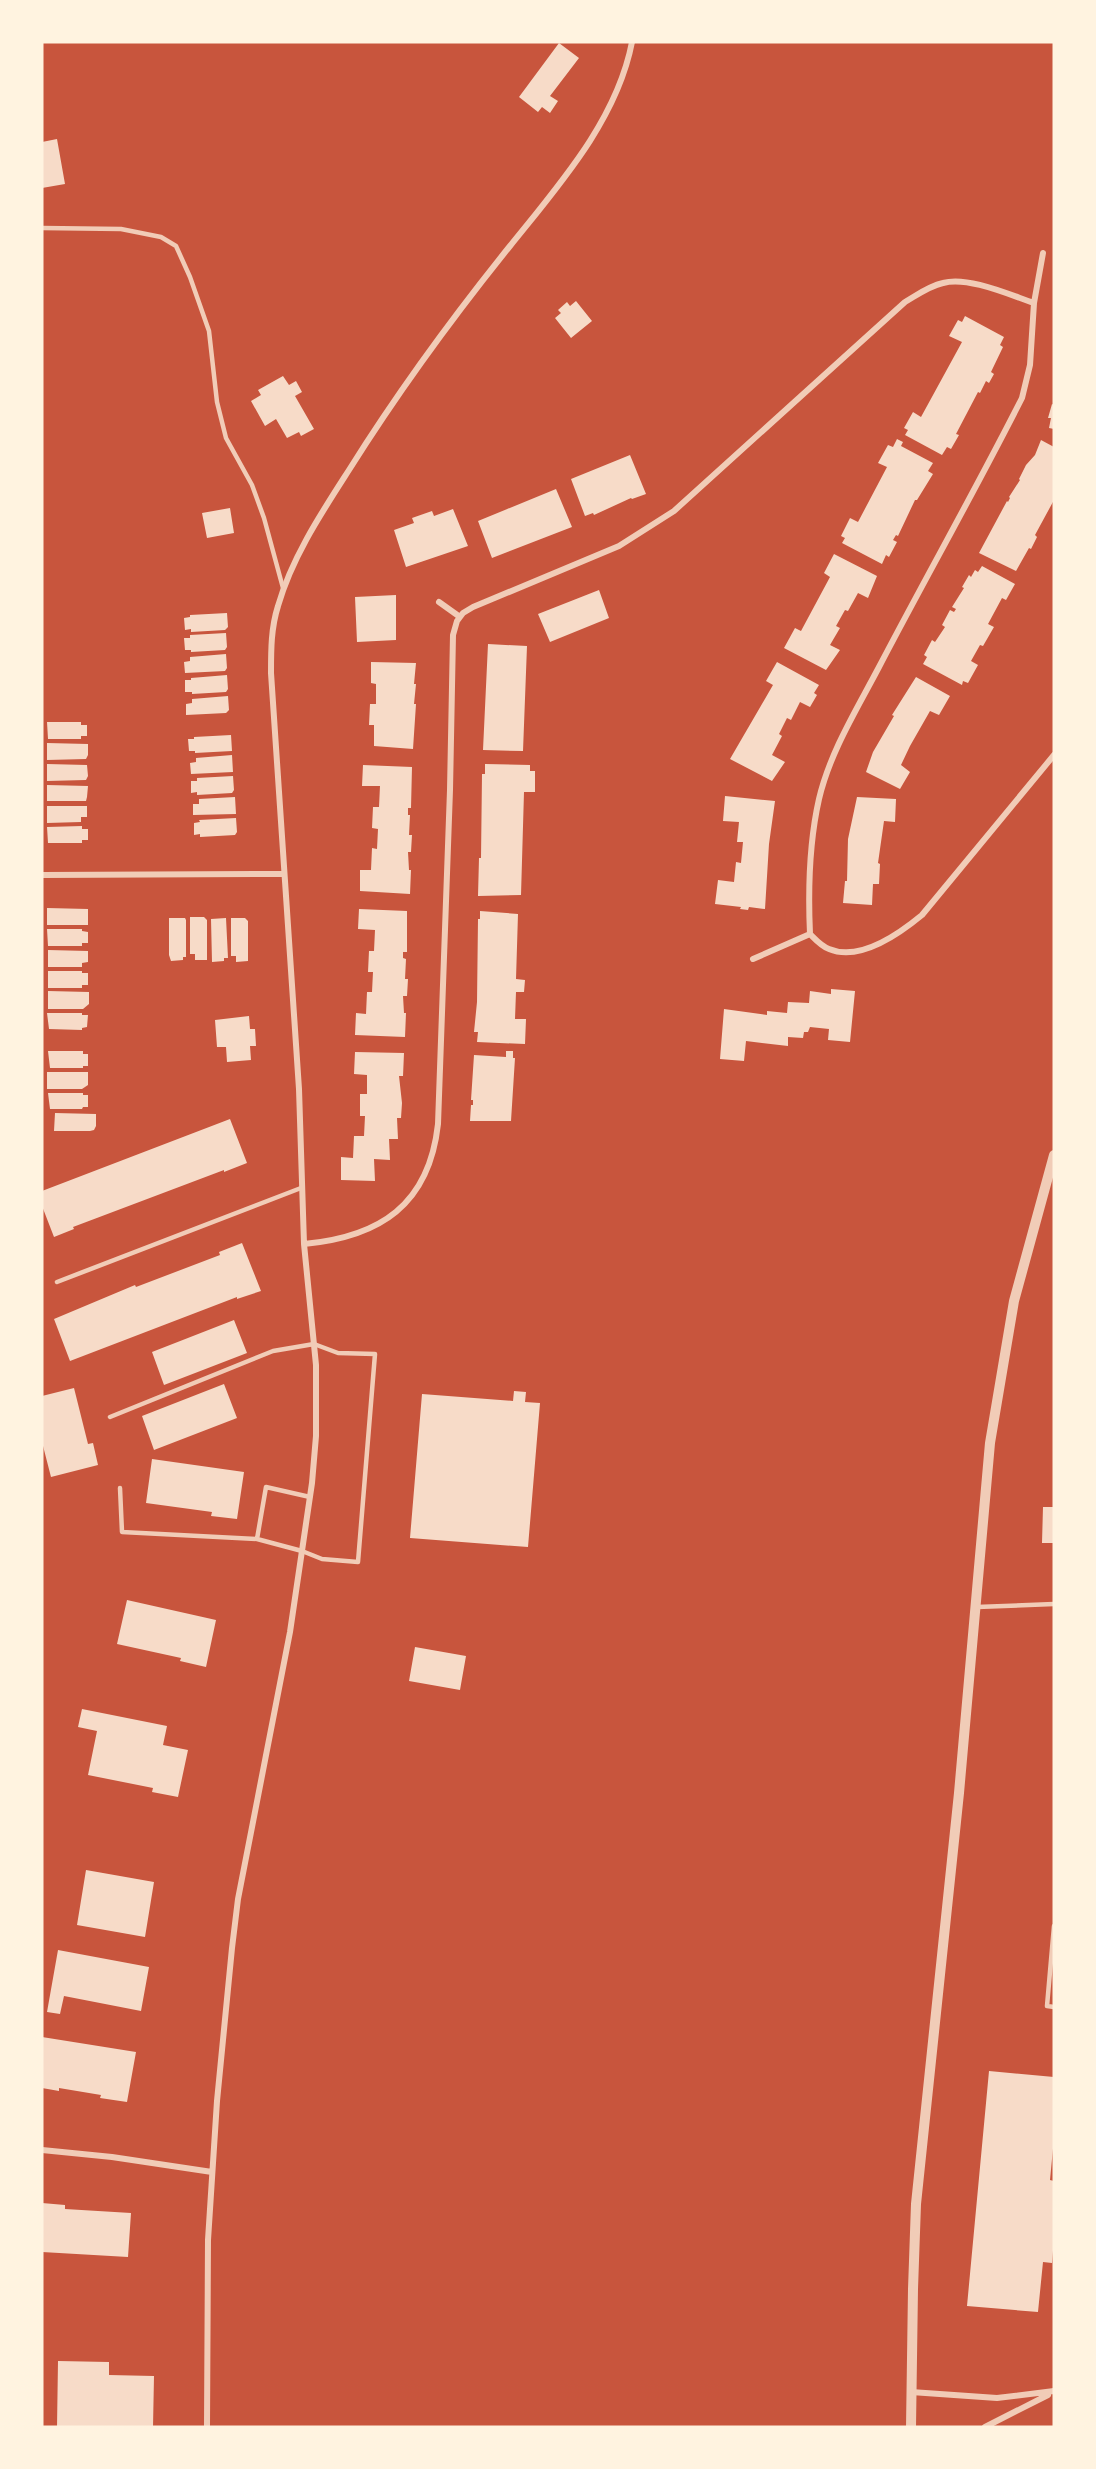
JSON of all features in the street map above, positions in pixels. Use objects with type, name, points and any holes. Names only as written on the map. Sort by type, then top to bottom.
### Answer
[{"type":"street","points":[[207,2427],[206,2294],[230,1960],[238,1899],[290,1632],[310,1497],[316,1436],[314,1344],[304,1244],[298,1078],[272,673],[272,635],[278,605],[305,543],[326,506],[393,401],[590,141],[622,81],[632,42]]},
{"type":"street","points":[[1043,253],[1034,303],[1030,365],[1022,398],[878,669],[833,756],[826,776],[814,831],[808,907],[810,934],[828,948],[848,951],[880,943],[908,927],[922,915],[1054,755]]},
{"type":"street","points":[[304,1244],[335,1241],[351,1236],[380,1223],[398,1211],[424,1178],[434,1154],[439,1112],[450,802],[453,635],[460,617],[473,607],[619,546],[667,516],[905,302],[934,285],[953,281],[968,283],[1034,303]]},
{"type":"street","points":[[439,602],[460,617]]},
{"type":"street","points":[[42,874],[284,874]]},
{"type":"street","points":[[753,959],[810,934]]},
{"type":"street","points":[[911,2427],[916,2204],[959,1793],[990,1443],[1004,1348],[1014,1301],[1054,1155]]},
{"type":"street","points":[[42,2151],[111,2157],[213,2172]]},
{"type":"street","points":[[911,2392],[997,2398],[1054,2391]]},
{"type":"street","points":[[985,2427],[1054,2391]]},
{"type":"lane","points":[[42,228],[121,229],[161,237],[176,246],[190,277],[209,331],[217,402],[226,438],[252,485],[264,518],[284,591]]},
{"type":"lane","points":[[57,1282],[302,1188]]},
{"type":"lane","points":[[110,1417],[273,1351],[314,1344],[338,1353],[375,1354],[358,1562],[322,1559],[302,1551],[256,1539],[122,1532],[120,1488]]},
{"type":"lane","points":[[256,1539],[266,1487],[310,1497]]},
{"type":"lane","points":[[974,1608],[1054,1604]]},
{"type":"lane","points":[[1054,1926],[1047,2006],[1054,2007]]},
{"type":"building","points":[[559,43],[579,58],[550,96],[558,101],[550,113],[542,107],[538,112],[519,97]]},
{"type":"building","points":[[57,139],[65,184],[42,188],[42,142]]},
{"type":"building","points":[[576,301],[592,321],[571,338],[555,318],[561,313],[558,310],[567,302],[570,306]]},
{"type":"building","points":[[965,316],[1004,337],[1000,345],[1003,347],[991,372],[994,374],[989,383],[986,381],[980,393],[978,392],[956,434],[959,435],[951,449],[947,447],[942,455],[905,435],[908,430],[904,428],[913,412],[921,417],[962,342],[949,336],[958,320],[962,322]]},
{"type":"building","points":[[283,376],[289,385],[296,381],[302,392],[295,396],[314,429],[301,436],[299,432],[287,438],[276,419],[265,426],[251,401],[261,395],[258,390]]},
{"type":"building","points":[[1052,404],[1054,405],[1054,429],[1049,428],[1051,418],[1048,418]]},
{"type":"building","points":[[897,439],[903,442],[901,446],[933,463],[928,471],[933,474],[915,500],[898,536],[896,535],[893,540],[897,542],[889,557],[886,555],[882,564],[842,543],[845,538],[841,536],[850,518],[858,522],[887,467],[878,463],[888,445],[893,447]]},
{"type":"building","points":[[1041,440],[1054,447],[1054,500],[1035,535],[1037,537],[1031,549],[1029,548],[1016,571],[979,553],[1026,465],[1035,455]]},
{"type":"building","points":[[630,455],[646,494],[631,498],[594,515],[593,513],[585,516],[571,479]]},
{"type":"building","points":[[556,489],[572,527],[492,558],[478,521]]},
{"type":"building","points":[[230,508],[234,533],[207,538],[202,513]]},
{"type":"building","points":[[453,509],[468,546],[406,567],[394,530],[414,523],[412,518],[432,511],[434,516]]},
{"type":"building","points":[[834,554],[877,576],[868,598],[858,593],[836,626],[840,628],[830,645],[840,650],[826,670],[784,648],[795,628],[801,631],[830,577],[824,573]]},
{"type":"building","points":[[982,566],[1015,584],[1006,600],[1002,598],[988,624],[994,627],[971,661],[978,665],[968,683],[963,681],[962,685],[923,664],[927,657],[924,655],[932,640],[935,642],[945,627],[942,625],[950,610],[954,612],[956,609],[952,607],[969,575],[971,577],[975,570],[978,572]]},
{"type":"building","points":[[599,590],[609,618],[550,642],[538,614]]},
{"type":"building","points":[[396,595],[396,640],[357,642],[355,597]]},
{"type":"building","points":[[227,613],[228,627],[225,630],[191,632],[191,629],[185,630],[184,618],[190,615]]},
{"type":"building","points":[[226,633],[227,647],[225,650],[191,652],[191,650],[185,650],[184,638],[190,638],[190,635]]},
{"type":"building","points":[[488,644],[527,646],[523,751],[483,750]]},
{"type":"building","points":[[226,654],[227,668],[225,671],[185,673],[184,662],[190,661],[190,657]]},
{"type":"building","points":[[371,662],[416,663],[413,749],[374,746],[374,725],[369,725],[370,704],[376,704],[376,684],[371,683]]},
{"type":"building","points":[[777,662],[819,685],[814,693],[817,695],[810,707],[800,702],[791,720],[787,718],[779,734],[782,736],[772,755],[785,762],[772,781],[730,759],[773,685],[766,681]]},
{"type":"building","points":[[227,675],[228,689],[226,692],[192,694],[192,692],[185,692],[185,680]]},
{"type":"building","points":[[916,677],[950,696],[939,715],[930,711],[910,746],[901,765],[910,772],[900,789],[866,772],[873,752],[894,716],[892,715]]},
{"type":"building","points":[[228,696],[229,710],[226,713],[186,715],[186,704],[192,703],[192,699]]},
{"type":"building","points":[[47,722],[81,722],[81,725],[87,725],[87,736],[81,736],[81,739],[48,739]]},
{"type":"building","points":[[231,735],[232,751],[195,753],[195,751],[189,751],[188,739]]},
{"type":"building","points":[[47,743],[88,744],[88,755],[86,759],[47,760]]},
{"type":"building","points":[[232,755],[233,772],[191,774],[190,763],[196,762],[196,758]]},
{"type":"building","points":[[47,764],[87,765],[88,776],[86,780],[47,781]]},
{"type":"building","points":[[485,764],[530,765],[530,771],[535,771],[535,792],[524,792],[521,895],[478,896],[482,774],[485,774]]},
{"type":"building","points":[[363,765],[412,767],[411,808],[408,808],[409,835],[412,835],[411,852],[408,852],[409,870],[411,870],[410,894],[360,891],[360,870],[371,870],[372,848],[377,849],[378,829],[372,828],[373,807],[379,807],[380,786],[362,786]]},
{"type":"building","points":[[233,776],[234,790],[232,793],[197,795],[197,792],[191,793],[191,781],[197,781],[197,778]]},
{"type":"building","points":[[47,785],[88,786],[86,801],[47,801]]},
{"type":"building","points":[[725,796],[775,801],[769,844],[765,909],[749,907],[748,910],[715,904],[718,880],[734,882],[736,862],[741,863],[743,842],[737,842],[739,822],[723,821]]},
{"type":"building","points":[[235,797],[236,814],[193,815],[193,804],[199,804],[199,799]]},
{"type":"building","points":[[857,797],[896,799],[895,822],[884,821],[878,863],[880,864],[879,884],[873,884],[872,905],[843,903],[845,881],[847,881],[848,839]]},
{"type":"building","points":[[47,806],[87,806],[87,817],[81,817],[81,822],[47,823]]},
{"type":"building","points":[[236,818],[237,832],[235,835],[200,837],[200,834],[194,835],[194,823],[200,822],[199,820]]},
{"type":"building","points":[[82,826],[82,829],[88,829],[88,840],[82,840],[82,843],[48,843],[47,827]]},
{"type":"building","points":[[47,908],[88,909],[88,925],[47,925]]},
{"type":"building","points":[[359,909],[407,911],[407,952],[403,952],[403,958],[406,959],[405,979],[408,979],[407,996],[403,996],[404,1013],[406,1013],[405,1037],[355,1035],[356,1013],[366,1014],[367,992],[372,992],[373,972],[368,972],[369,951],[374,951],[375,930],[358,929]]},
{"type":"building","points":[[480,911],[518,914],[516,979],[525,980],[524,992],[516,992],[515,1019],[526,1019],[525,1044],[477,1042],[478,1032],[474,1032]]},
{"type":"building","points":[[190,917],[204,917],[207,920],[207,960],[195,960],[195,954],[190,954]]},
{"type":"building","points":[[169,918],[185,918],[186,920],[186,957],[183,957],[183,960],[171,961],[169,955]]},
{"type":"building","points":[[226,918],[228,958],[224,958],[224,961],[212,962],[211,919]]},
{"type":"building","points":[[231,918],[245,918],[248,921],[248,961],[236,962],[236,956],[231,956]]},
{"type":"building","points":[[47,929],[82,929],[88,932],[88,943],[82,943],[82,946],[48,946]]},
{"type":"building","points":[[48,950],[88,951],[88,962],[82,963],[82,967],[48,967]]},
{"type":"building","points":[[48,971],[88,973],[88,985],[82,985],[82,988],[48,988]]},
{"type":"building","points":[[831,989],[855,991],[850,1042],[828,1040],[829,1029],[810,1027],[808,1032],[804,1032],[803,1038],[788,1037],[788,1046],[746,1041],[744,1061],[720,1059],[724,1009],[767,1015],[767,1011],[787,1013],[788,1002],[809,1003],[810,991],[831,994]]},
{"type":"building","points":[[48,991],[89,992],[89,1004],[83,1009],[48,1009]]},
{"type":"building","points":[[47,1013],[88,1015],[87,1027],[82,1030],[49,1029]]},
{"type":"building","points":[[249,1016],[250,1029],[255,1029],[256,1046],[250,1046],[251,1060],[227,1062],[226,1047],[217,1047],[215,1020]]},
{"type":"building","points":[[48,1051],[83,1051],[83,1054],[88,1054],[88,1066],[50,1068]]},
{"type":"building","points":[[506,1051],[513,1051],[513,1058],[515,1058],[511,1121],[470,1121],[471,1105],[473,1105],[473,1100],[471,1100],[474,1055],[506,1057]]},
{"type":"building","points":[[355,1052],[404,1053],[403,1076],[399,1076],[402,1103],[401,1118],[397,1118],[398,1139],[389,1139],[390,1160],[374,1159],[375,1181],[341,1180],[341,1157],[353,1158],[354,1136],[364,1136],[365,1116],[360,1116],[360,1094],[367,1094],[367,1075],[354,1074]]},
{"type":"building","points":[[47,1072],[88,1072],[88,1085],[82,1089],[47,1089]]},
{"type":"building","points":[[48,1093],[83,1093],[83,1095],[88,1095],[88,1107],[50,1109]]},
{"type":"building","points":[[55,1113],[96,1114],[96,1126],[90,1131],[54,1131]]},
{"type":"building","points":[[230,1119],[247,1163],[73,1227],[74,1229],[54,1237],[42,1206],[42,1191]]},
{"type":"building","points":[[242,1243],[261,1291],[237,1299],[237,1297],[70,1361],[54,1319],[135,1285],[136,1287],[220,1255],[219,1252]]},
{"type":"building","points":[[234,1320],[247,1353],[164,1385],[152,1352]]},
{"type":"building","points":[[224,1384],[237,1418],[154,1450],[142,1416]]},
{"type":"building","points":[[74,1388],[88,1444],[93,1443],[98,1465],[51,1477],[42,1442],[42,1396]]},
{"type":"building","points":[[514,1391],[526,1392],[525,1402],[540,1403],[528,1547],[410,1538],[422,1394],[513,1401]]},
{"type":"building","points":[[152,1459],[244,1472],[237,1519],[211,1516],[212,1512],[146,1503]]},
{"type":"building","points":[[1043,1507],[1054,1507],[1054,1543],[1042,1543]]},
{"type":"building","points":[[127,1600],[216,1620],[206,1667],[180,1661],[181,1658],[117,1644]]},
{"type":"building","points":[[415,1647],[466,1656],[460,1690],[409,1681]]},
{"type":"building","points":[[82,1709],[167,1726],[163,1745],[188,1750],[178,1797],[152,1792],[153,1788],[88,1775],[97,1731],[78,1727]]},
{"type":"building","points":[[86,1870],[154,1882],[145,1937],[77,1925]]},
{"type":"building","points":[[58,1950],[149,1967],[141,2011],[64,1996],[60,2014],[47,2012]]},
{"type":"building","points":[[42,2037],[136,2052],[127,2102],[59,2088],[59,2091],[42,2088]]},
{"type":"building","points":[[989,2071],[1054,2077],[1054,2138],[1050,2180],[1054,2181],[1054,2238],[1052,2263],[1043,2262],[1038,2312],[967,2306]]},
{"type":"building","points":[[42,2203],[65,2205],[65,2209],[131,2213],[128,2257],[42,2252]]},
{"type":"building","points":[[58,2361],[109,2362],[109,2375],[154,2376],[153,2427],[57,2427]]}]
